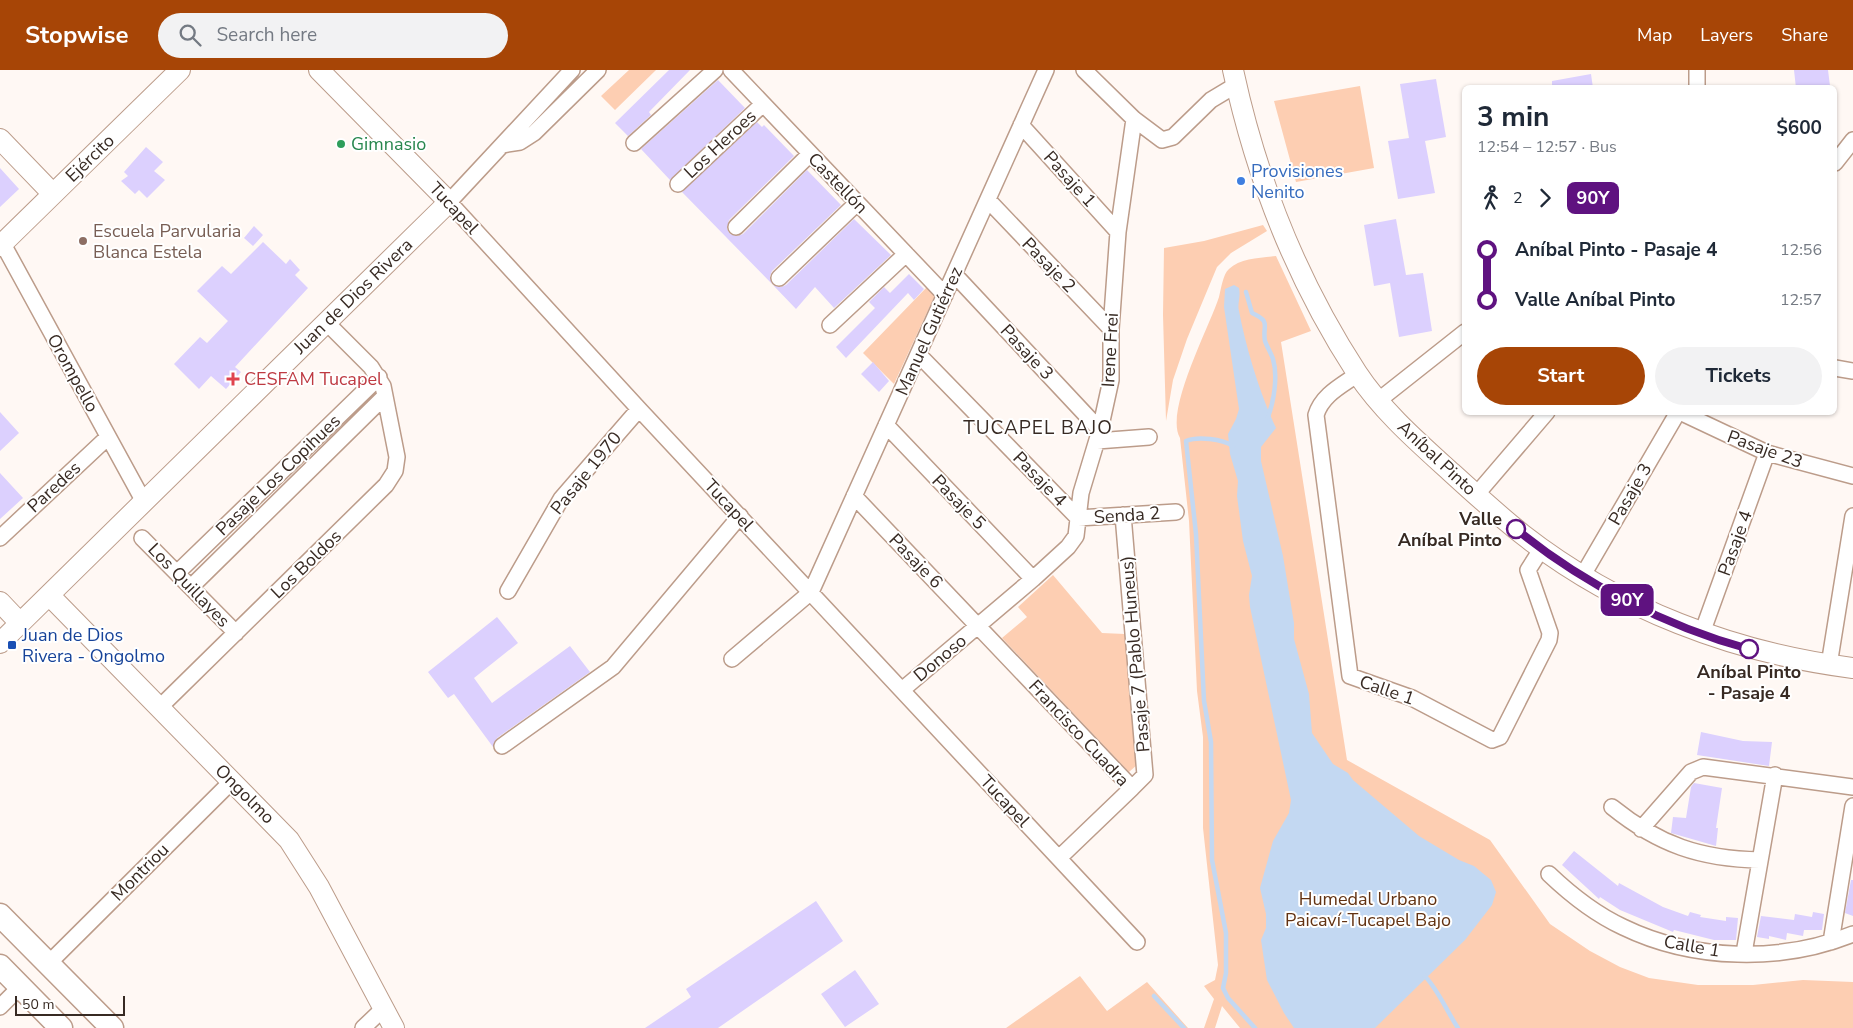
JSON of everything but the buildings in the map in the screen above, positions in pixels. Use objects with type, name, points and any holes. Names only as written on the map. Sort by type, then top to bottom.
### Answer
[{"type":"main road","points":[[0,915],[112,1028]]},
{"type":"main road","points":[[0,966],[61,1028]]},
{"type":"street","name":"Ejército","points":[[1,245],[180,70]]},
{"type":"street","name":"Tucapel","points":[[319,70],[449,202],[639,409],[1137,942]]},
{"type":"street","name":"Juan de Dios Rivera","points":[[0,643],[449,202],[572,70]]},
{"type":"street","points":[[502,145],[520,142],[534,133],[598,70]]},
{"type":"street","points":[[634,143],[716,70]]},
{"type":"street","name":"Castellón","points":[[731,70],[945,295]]},
{"type":"street","name":"Manuel Gutiérrez","points":[[810,592],[1046,70]]},
{"type":"street","points":[[1084,70],[1134,119],[1157,138],[1170,139],[1234,78]]},
{"type":"street","points":[[1697,85],[1698,70]]},
{"type":"street","name":"Aníbal Pinto","points":[[1234,78],[1260,170],[1279,225],[1337,338],[1358,374],[1413,438],[1476,495],[1542,548],[1583,575],[1642,607],[1702,633],[1770,655],[1853,668]]},
{"type":"street","name":"Los Heroes","points":[[678,184],[763,104]]},
{"type":"street","name":"Irene Frei","points":[[978,626],[1073,541],[1078,529],[1081,493],[1099,435],[1112,380],[1111,329],[1118,232],[1134,119]]},
{"type":"street","name":"Pasaje 1","points":[[1021,126],[1118,232]]},
{"type":"street","points":[[0,139],[53,194]]},
{"type":"street","points":[[1837,160],[1853,140]]},
{"type":"street","points":[[736,227],[810,154]]},
{"type":"street","name":"Pasaje 2","points":[[988,200],[1111,329]]},
{"type":"street","points":[[779,278],[858,203]]},
{"type":"street","name":"Orompello","points":[[1,245],[144,502]]},
{"type":"street","points":[[830,325],[906,254]]},
{"type":"street","name":"Pasaje 3","points":[[954,274],[1099,435]]},
{"type":"street","points":[[326,322],[379,377]]},
{"type":"street","points":[[1379,400],[1462,334]]},
{"type":"street","name":"Pasaje 4","points":[[918,354],[1078,518]]},
{"type":"street","points":[[1837,368],[1853,371]]},
{"type":"street","name":"Calle 1","points":[[1358,374],[1326,397],[1319,405],[1316,415],[1349,674],[1352,678],[1412,698],[1492,740],[1500,737],[1549,640],[1550,633],[1528,570],[1542,548]]},
{"type":"street","name":"Los Boldos","points":[[160,708],[391,479],[397,457],[385,396],[379,377]]},
{"type":"street","name":"Pasaje Los Copihues","points":[[177,573],[379,377]]},
{"type":"street","name":"Pasaje Los Copihues","points":[[191,587],[385,396]]},
{"type":"street","name":"Pasaje 1970","points":[[508,591],[561,498],[639,409]]},
{"type":"street","points":[[1476,495],[1544,415]]},
{"type":"street","name":"Pasaje 3","points":[[1583,575],[1677,415]]},
{"type":"street","name":"Pasaje 23","points":[[1686,415],[1768,453],[1853,476]]},
{"type":"street","name":"Pasaje 5","points":[[886,425],[1032,579]]},
{"type":"street","points":[[1099,435],[1149,437]]},
{"type":"street","name":"Paredes","points":[[0,538],[108,437]]},
{"type":"street","name":"Pasaje 4","points":[[1702,633],[1768,453]]},
{"type":"street","name":"Pasaje 6","points":[[854,496],[978,626]]},
{"type":"street","name":"Senda 2","points":[[1078,518],[1176,512]]},
{"type":"street","name":"Pasaje 7 (Pablo Huneus)","points":[[1123,515],[1145,775],[1132,788]]},
{"type":"street","points":[[502,746],[613,667],[626,655],[670,598],[740,516]]},
{"type":"street","points":[[1829,665],[1853,516]]},
{"type":"street","name":"Los Quillayes","points":[[142,538],[236,633]]},
{"type":"street","points":[[732,659],[810,592]]},
{"type":"street","name":"Ongolmo","points":[[49,595],[280,829],[298,853],[394,1028]]},
{"type":"street","points":[[0,602],[20,623]]},
{"type":"street","name":"Donoso","points":[[902,690],[978,626]]},
{"type":"street","name":"Francisco Cuadra","points":[[978,626],[1132,788],[1059,858]]},
{"type":"street","points":[[1641,829],[1694,770],[1708,767],[1853,787]]},
{"type":"street","points":[[1744,953],[1775,775]]},
{"type":"street","name":"Montriou","points":[[48,964],[232,781]]},
{"type":"street","points":[[1830,942],[1851,832],[1853,806]]},
{"type":"street","points":[[1612,807],[1641,829],[1674,846],[1692,852],[1726,858],[1760,860]]},
{"type":"street","name":"Calle 1","points":[[1549,874],[1581,902],[1601,915],[1643,936],[1687,948],[1744,953],[1782,952],[1830,942],[1853,934]]},
{"type":"street","points":[[0,1007],[20,987]]},
{"type":"street","points":[[363,1028],[384,1008]]},
{"type":"green space","points":[[629,70],[656,70],[615,110],[601,96]]},
{"type":"green space","points":[[1360,86],[1374,168],[1296,182],[1274,101]]},
{"type":"green space","points":[[1263,225],[1267,231],[1231,253],[1217,267],[1187,339],[1173,380],[1166,421],[1163,315],[1164,248],[1204,241]]},
{"type":"green space","name":"Humedal Urbano Paicaví-Tucapel Bajo","points":[[1276,256],[1311,331],[1281,342],[1347,760],[1490,840],[1550,924],[1590,951],[1620,967],[1649,978],[1698,985],[1753,985],[1803,980],[1853,982],[1853,1028],[1240,1028],[1222,1006],[1215,1028],[1204,1028],[1214,999],[1204,986],[1215,980],[1218,965],[1203,828],[1203,737],[1197,691],[1189,521],[1177,425],[1178,409],[1190,368],[1219,297],[1227,271],[1234,265],[1245,261]]},
{"type":"green space","points":[[927,287],[935,295],[894,384],[863,353]]},
{"type":"green space","points":[[1053,575],[1102,633],[1125,634],[1138,764],[1129,772],[1002,638],[1027,617],[1018,607]]},
{"type":"green space","points":[[1080,976],[1107,1011],[1147,982],[1188,1028],[1006,1028]]},
{"type":"water","points":[[1234,285],[1239,288],[1239,308],[1242,325],[1259,386],[1276,428],[1261,447],[1261,461],[1283,556],[1294,623],[1294,639],[1309,694],[1312,733],[1333,764],[1348,773],[1353,780],[1419,836],[1459,860],[1474,866],[1491,880],[1496,892],[1492,905],[1465,940],[1375,1028],[1294,1028],[1267,980],[1261,940],[1266,928],[1266,914],[1260,888],[1273,841],[1289,813],[1291,800],[1250,607],[1249,595],[1252,576],[1243,541],[1237,496],[1238,481],[1230,454],[1228,434],[1239,409],[1224,307],[1225,289]]},
{"type":"waterway","points":[[1246,292],[1252,313],[1262,319],[1265,324],[1265,341],[1274,366],[1275,388],[1268,417]]},
{"type":"waterway","points":[[1233,446],[1210,439],[1191,439],[1186,441],[1196,534],[1204,701],[1211,742],[1212,860],[1226,933],[1226,973],[1223,988],[1228,998],[1255,1028]]},
{"type":"waterway","points":[[1423,974],[1438,993],[1458,1028]]},
{"type":"waterway","points":[[1154,996],[1184,1028]]},
{"type":"bus line","name":"90Y","points":[[1516,529],[1583,575],[1642,607],[1702,633],[1749,649]]},
{"type":"place","name":"Gimnasio","points":[[341,144]]},
{"type":"place","name":"Provisiones Nenito","points":[[1241,181]]},
{"type":"place","name":"Escuela Parvularia Blanca Estela","points":[[83,241]]},
{"type":"place","name":"CESFAM Tucapel","points":[[233,379]]},
{"type":"place","name":"Valle Aníbal Pinto","points":[[1516,529]]},
{"type":"place","name":"Juan de Dios Rivera - Ongolmo","points":[[12,645]]},
{"type":"place","name":"Aníbal Pinto - Pasaje 4","points":[[1749,649]]},
{"type":"district","name":"TUCAPEL BAJO","points":[[1038,427]]}]
